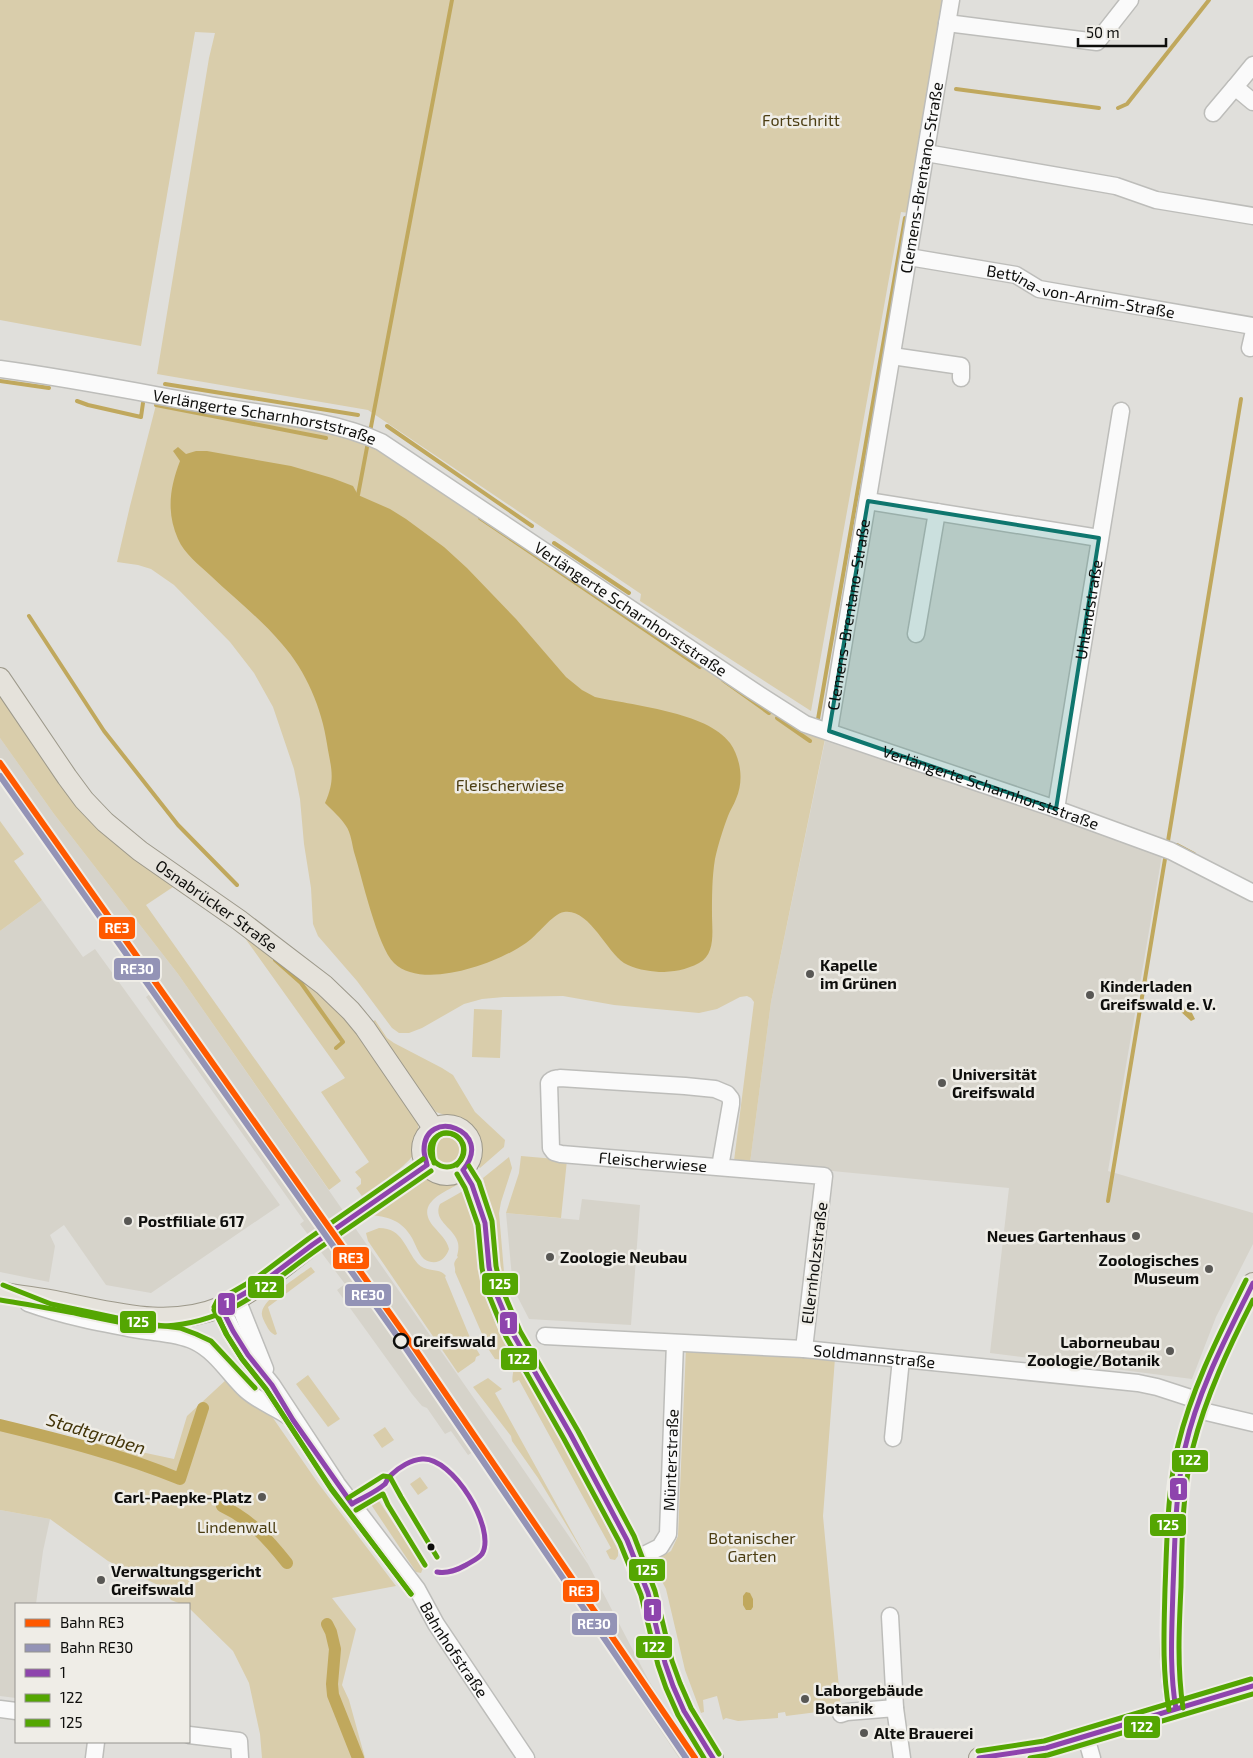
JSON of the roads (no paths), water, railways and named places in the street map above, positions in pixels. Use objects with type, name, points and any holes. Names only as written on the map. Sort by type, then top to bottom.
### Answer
[{"type":"main road","name":"Osnabrücker Straße","points":[[0,678],[67,777],[84,800],[105,822],[140,851],[286,955],[352,1011],[434,1129]]},
{"type":"main road","points":[[442,1126],[451,1126],[459,1128],[466,1133],[472,1149],[471,1157],[463,1170],[454,1174],[439,1174],[427,1165],[423,1149],[424,1141],[434,1129],[442,1126]]},
{"type":"main road","points":[[353,1216],[427,1165]]},
{"type":"main road","points":[[463,1170],[472,1185],[485,1223],[489,1267],[493,1286],[513,1334],[592,1472],[636,1559],[648,1593],[665,1663],[673,1686],[684,1711],[713,1758]]},
{"type":"main road","points":[[229,1303],[259,1285],[312,1245]]},
{"type":"main road","points":[[1176,1709],[1171,1683],[1170,1653],[1178,1500],[1184,1454],[1208,1378],[1253,1283]]},
{"type":"main road","name":"Bahnhofstraße","points":[[0,1292],[147,1318],[190,1315],[229,1303]]},
{"type":"main road","points":[[979,1758],[1046,1748],[1253,1686]]},
{"type":"street","name":"Clemens-Brentano-Straße","points":[[828,731],[952,0]]},
{"type":"street","points":[[947,23],[1097,42],[1130,0]]},
{"type":"street","points":[[1213,113],[1253,65]]},
{"type":"street","points":[[1235,87],[1253,102]]},
{"type":"street","points":[[926,153],[1116,186],[1156,200],[1253,216]]},
{"type":"street","name":"Bettina-von-Arnim-Straße","points":[[909,257],[1016,275],[1039,289],[1253,326]]},
{"type":"street","points":[[892,356],[961,366],[962,378]]},
{"type":"street","name":"Verlängerte Scharnhorststraße","points":[[0,369],[53,376],[325,424],[370,436],[805,724],[1056,809],[1173,852],[1253,893]]},
{"type":"street","name":"Uhlandstraße","points":[[1056,809],[1121,411]]},
{"type":"street","name":"Clemens-Brentano-Straße","points":[[868,501],[1099,538]]},
{"type":"street","points":[[916,634],[937,512]]},
{"type":"street","name":"Fleischerwiese","points":[[720,1167],[731,1104],[730,1099],[723,1092],[685,1086],[619,1081],[560,1078],[551,1081],[552,1148],[554,1152],[561,1154],[824,1176]]},
{"type":"street","name":"Ellernholzstraße","points":[[804,1349],[824,1176]]},
{"type":"street","name":"Bahnhofstraße","points":[[0,1292],[49,1311],[140,1330],[178,1335],[194,1340],[206,1347],[247,1391],[294,1420]]},
{"type":"street","name":"Bahnhofstraße","points":[[229,1303],[272,1385],[294,1420],[337,1484],[417,1589],[436,1624],[526,1758]]},
{"type":"street","name":"Soldmannstraße","points":[[545,1336],[804,1349],[1138,1383],[1157,1387],[1199,1405],[1253,1423]]},
{"type":"street","name":"Münterstraße","points":[[636,1559],[660,1547],[668,1534],[675,1342]]},
{"type":"street","points":[[892,1438],[901,1359]]},
{"type":"street","points":[[890,1616],[895,1708],[902,1758]]},
{"type":"street","points":[[841,1714],[895,1708]]},
{"type":"street","points":[[0,1709],[15,1711]]},
{"type":"street","points":[[190,1735],[239,1741],[240,1758]]},
{"type":"street","points":[[1086,1736],[1092,1758]]},
{"type":"street","points":[[94,1758],[96,1743]]},
{"type":"waterway","points":[[370,432],[452,0]]},
{"type":"waterway","points":[[1118,108],[1127,104],[1209,0]]},
{"type":"waterway","points":[[956,89],[1099,108]]},
{"type":"waterway","points":[[818,719],[905,218]]},
{"type":"waterway","points":[[0,381],[49,388]]},
{"type":"waterway","points":[[165,384],[358,415]]},
{"type":"waterway","points":[[1168,841],[1241,399]]},
{"type":"waterway","points":[[77,401],[141,417],[143,403]]},
{"type":"waterway","points":[[156,405],[326,438]]},
{"type":"waterway","points":[[387,426],[532,526]]},
{"type":"waterway","points":[[358,495],[368,442]]},
{"type":"waterway","points":[[480,518],[700,667]]},
{"type":"waterway","points":[[554,543],[629,593]]},
{"type":"waterway","points":[[29,616],[104,731],[178,825],[237,885]]},
{"type":"waterway","points":[[723,680],[769,713]]},
{"type":"waterway","points":[[777,718],[810,741]]},
{"type":"waterway","points":[[1177,845],[1194,854]]},
{"type":"waterway","points":[[1108,1201],[1165,859]]},
{"type":"waterway","points":[[275,960],[301,983],[343,1042],[336,1048]]},
{"type":"waterway","name":"Stadtgraben","points":[[0,1425],[114,1455],[180,1479],[203,1408]]},
{"type":"waterway","name":"Stadtgraben","points":[[222,1506],[258,1530],[287,1563]]},
{"type":"waterway","name":"Stadtgraben","points":[[327,1624],[335,1649],[333,1695],[358,1758]]},
{"type":"tunnel","points":[[312,1245],[353,1216]]},
{"type":"rail line","name":"RE3","points":[[0,763],[413,1346],[695,1758]]},
{"type":"rail line","name":"RE30","points":[[0,776],[407,1350],[686,1758]]},
{"type":"place","name":"Kapelle im Grünen","points":[[810,974]]},
{"type":"place","name":"Kinderladen Greifswald e. V.","points":[[1090,995]]},
{"type":"place","name":"Universität Greifswald","points":[[942,1083]]},
{"type":"place","name":"Postfiliale 617","points":[[128,1221]]},
{"type":"place","name":"Neues Gartenhaus","points":[[1136,1236]]},
{"type":"place","name":"Zoologie Neubau","points":[[550,1257]]},
{"type":"place","name":"Zoologisches Museum","points":[[1209,1269]]},
{"type":"place","name":"Greifswald","points":[[401,1341]]},
{"type":"place","name":"Laborneubau Zoologie/Botanik","points":[[1170,1351]]},
{"type":"place","name":"Carl-Paepke-Platz","points":[[262,1497]]},
{"type":"place","name":"Verwaltungsgericht Greifswald","points":[[101,1580]]},
{"type":"place","name":"Laborgebäude Botanik","points":[[805,1699]]},
{"type":"place","name":"Alte Brauerei","points":[[864,1733]]},
{"type":"park label","name":"Fortschritt","points":[[801,120]]},
{"type":"park label","name":"Lindenwall","points":[[237,1527]]},
{"type":"park label","name":"Botanischer Garten","points":[[752,1547]]}]
